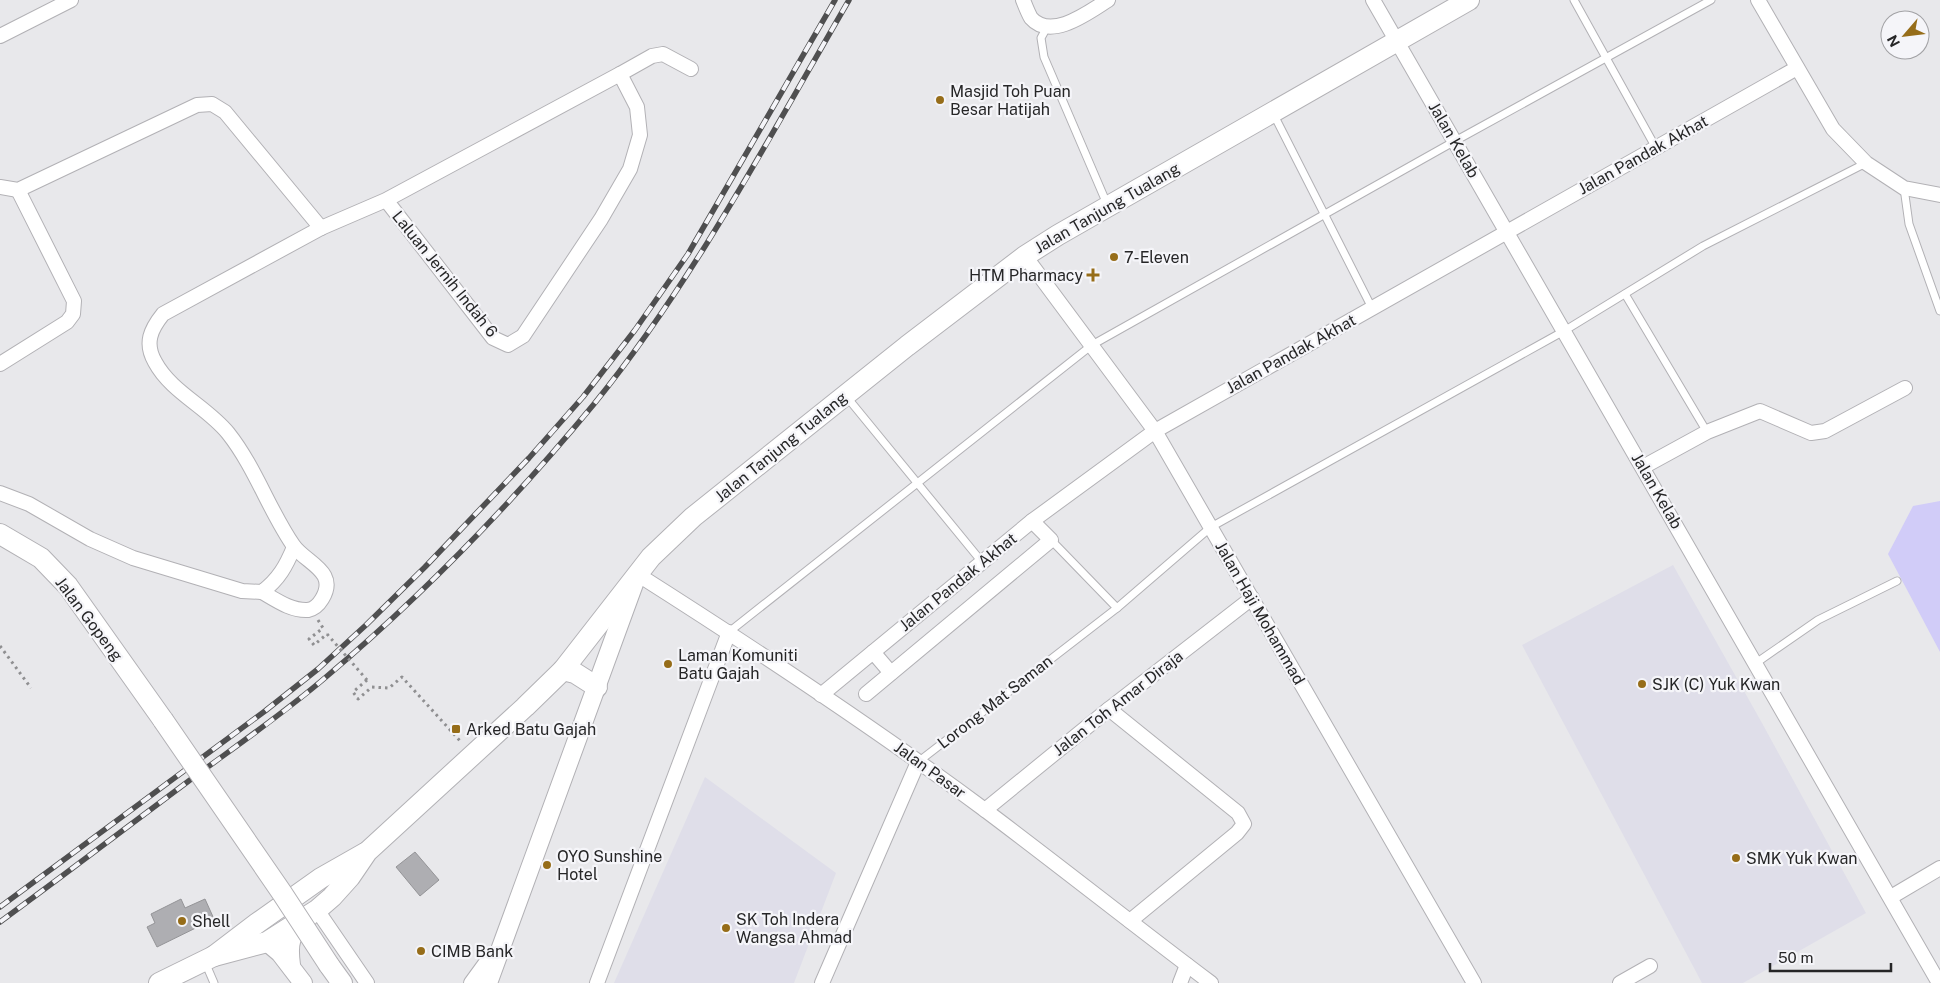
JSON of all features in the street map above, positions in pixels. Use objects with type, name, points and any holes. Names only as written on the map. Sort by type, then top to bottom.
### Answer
[{"type":"main road","name":"Jalan Tanjung Tualang","points":[[367,852],[525,708],[563,670],[637,574],[664,544],[693,517],[1025,256],[1108,206],[1469,0]]},
{"type":"main road","name":"Jalan Gopeng","points":[[0,534],[41,558],[68,586],[163,720],[342,983]]},
{"type":"main road","points":[[563,670],[575,673],[597,687]]},
{"type":"main road","points":[[210,958],[267,942],[317,910],[350,877],[367,852]]},
{"type":"main road","points":[[159,983],[210,958],[321,878],[367,852]]},
{"type":"street","points":[[0,36],[72,0]]},
{"type":"street","points":[[1023,0],[1032,18],[1047,27],[1072,23],[1106,0]]},
{"type":"street","name":"Jalan Kelab","points":[[1373,0],[1939,983]]},
{"type":"street","points":[[1758,0],[1833,129],[1866,163],[1904,188],[1940,195]]},
{"type":"street","points":[[0,493],[29,504],[90,539],[133,558],[242,591],[262,592],[297,609],[310,610],[320,604],[327,592],[325,576],[315,564],[294,547],[243,454],[227,432],[172,384],[154,362],[148,342],[153,327],[163,314],[321,228],[386,200],[652,56],[664,54],[691,69]]},
{"type":"street","name":"Jalan Pandak Akhat","points":[[821,694],[1032,521],[1155,431],[1797,68]]},
{"type":"street","name":"Laluan Jernih Indah 6","points":[[386,200],[493,338],[508,345],[523,336],[601,219],[630,169],[640,135],[637,107],[620,74]]},
{"type":"street","points":[[0,187],[18,190],[197,106],[212,104],[225,112],[321,228]]},
{"type":"street","points":[[0,364],[67,322],[73,314],[74,308],[74,301],[18,190]]},
{"type":"street","name":"Jalan Haji Mohammad","points":[[1025,256],[1155,431],[1474,983]]},
{"type":"street","points":[[1643,467],[1707,432],[1760,411],[1811,433],[1825,431],[1904,388]]},
{"type":"street","points":[[866,694],[1051,540],[1032,521]]},
{"type":"street","points":[[262,592],[275,582],[286,568],[294,547]]},
{"type":"street","points":[[488,983],[637,574]]},
{"type":"street","name":"Jalan Pasar","points":[[637,574],[729,632],[918,762],[985,810],[1211,983]]},
{"type":"street","name":"Jalan Toh Amar Diraja","points":[[985,810],[1109,709],[1252,598]]},
{"type":"street","points":[[597,983],[729,632]]},
{"type":"street","points":[[873,652],[891,674]]},
{"type":"street","points":[[1109,709],[1238,813],[1244,824],[1237,833],[1130,921]]},
{"type":"street","name":"Lorong Mat Saman","points":[[822,983],[918,762]]},
{"type":"street","points":[[1891,897],[1940,868]]},
{"type":"street","points":[[294,983],[289,947],[296,930],[317,910],[367,983]]},
{"type":"street","points":[[267,942],[280,953],[303,983]]},
{"type":"street","points":[[471,983],[487,961],[499,952]]},
{"type":"street","points":[[1180,983],[1187,965]]},
{"type":"street","points":[[1620,983],[1650,966]]},
{"type":"lane","points":[[1574,0],[1656,148]]},
{"type":"lane","points":[[729,632],[1092,346],[1455,141],[1712,0]]},
{"type":"lane","points":[[1047,27],[1041,38],[1044,57],[1108,206]]},
{"type":"lane","points":[[1273,112],[1372,308]]},
{"type":"lane","name":"Lorong Mat Saman","points":[[918,762],[1117,608],[1210,527],[1564,331],[1703,246],[1866,163]]},
{"type":"lane","points":[[1904,188],[1910,224],[1940,311]]},
{"type":"lane","points":[[1625,294],[1707,432]]},
{"type":"lane","points":[[846,395],[982,562]]},
{"type":"lane","points":[[1051,540],[1117,608]]},
{"type":"lane","points":[[1756,663],[1818,620],[1897,581]]},
{"type":"lane","points":[[210,958],[214,983]]},
{"type":"path","points":[[323,628],[309,639],[314,645],[327,634],[367,680],[353,692],[358,700],[372,687],[389,688],[402,677],[473,755]]},
{"type":"path","points":[[0,646],[31,688]]},
{"type":"shaded area","points":[[1940,501],[1940,652],[1888,554],[1913,506]]},
{"type":"shaded area","points":[[1673,565],[1866,913],[1743,983],[1702,983],[1522,645]]},
{"type":"shaded area","name":"SK Toh Indera Wangsa Ahmad","points":[[705,777],[836,873],[794,983],[614,983]]},
{"type":"building","points":[[415,852],[439,880],[420,896],[396,867]]},
{"type":"building","name":"Shell","points":[[181,899],[185,908],[205,899],[214,919],[157,947],[147,927],[155,923],[151,914]]},
{"type":"railway","points":[[0,907],[265,711],[318,669],[425,567],[529,458],[583,397],[635,330],[688,254],[835,0]]},
{"type":"railway","points":[[0,922],[310,690],[397,614],[499,512],[594,404],[664,309],[729,207],[849,0]]},
{"type":"place","name":"Masjid Toh Puan Besar Hatijah","points":[[940,100]]},
{"type":"place","name":"7-Eleven","points":[[1114,257]]},
{"type":"place","name":"HTM Pharmacy","points":[[1093,275]]},
{"type":"place","name":"Laman Komuniti Batu Gajah","points":[[668,664]]},
{"type":"place","name":"SJK (C) Yuk Kwan","points":[[1642,684]]},
{"type":"place","name":"Arked Batu Gajah","points":[[456,729]]},
{"type":"place","name":"SMK Yuk Kwan","points":[[1736,858]]},
{"type":"place","name":"OYO Sunshine Hotel","points":[[547,865]]},
{"type":"place","name":"Shell","points":[[182,921]]},
{"type":"place","name":"SK Toh Indera Wangsa Ahmad","points":[[726,928]]},
{"type":"place","name":"CIMB Bank","points":[[421,951]]}]
